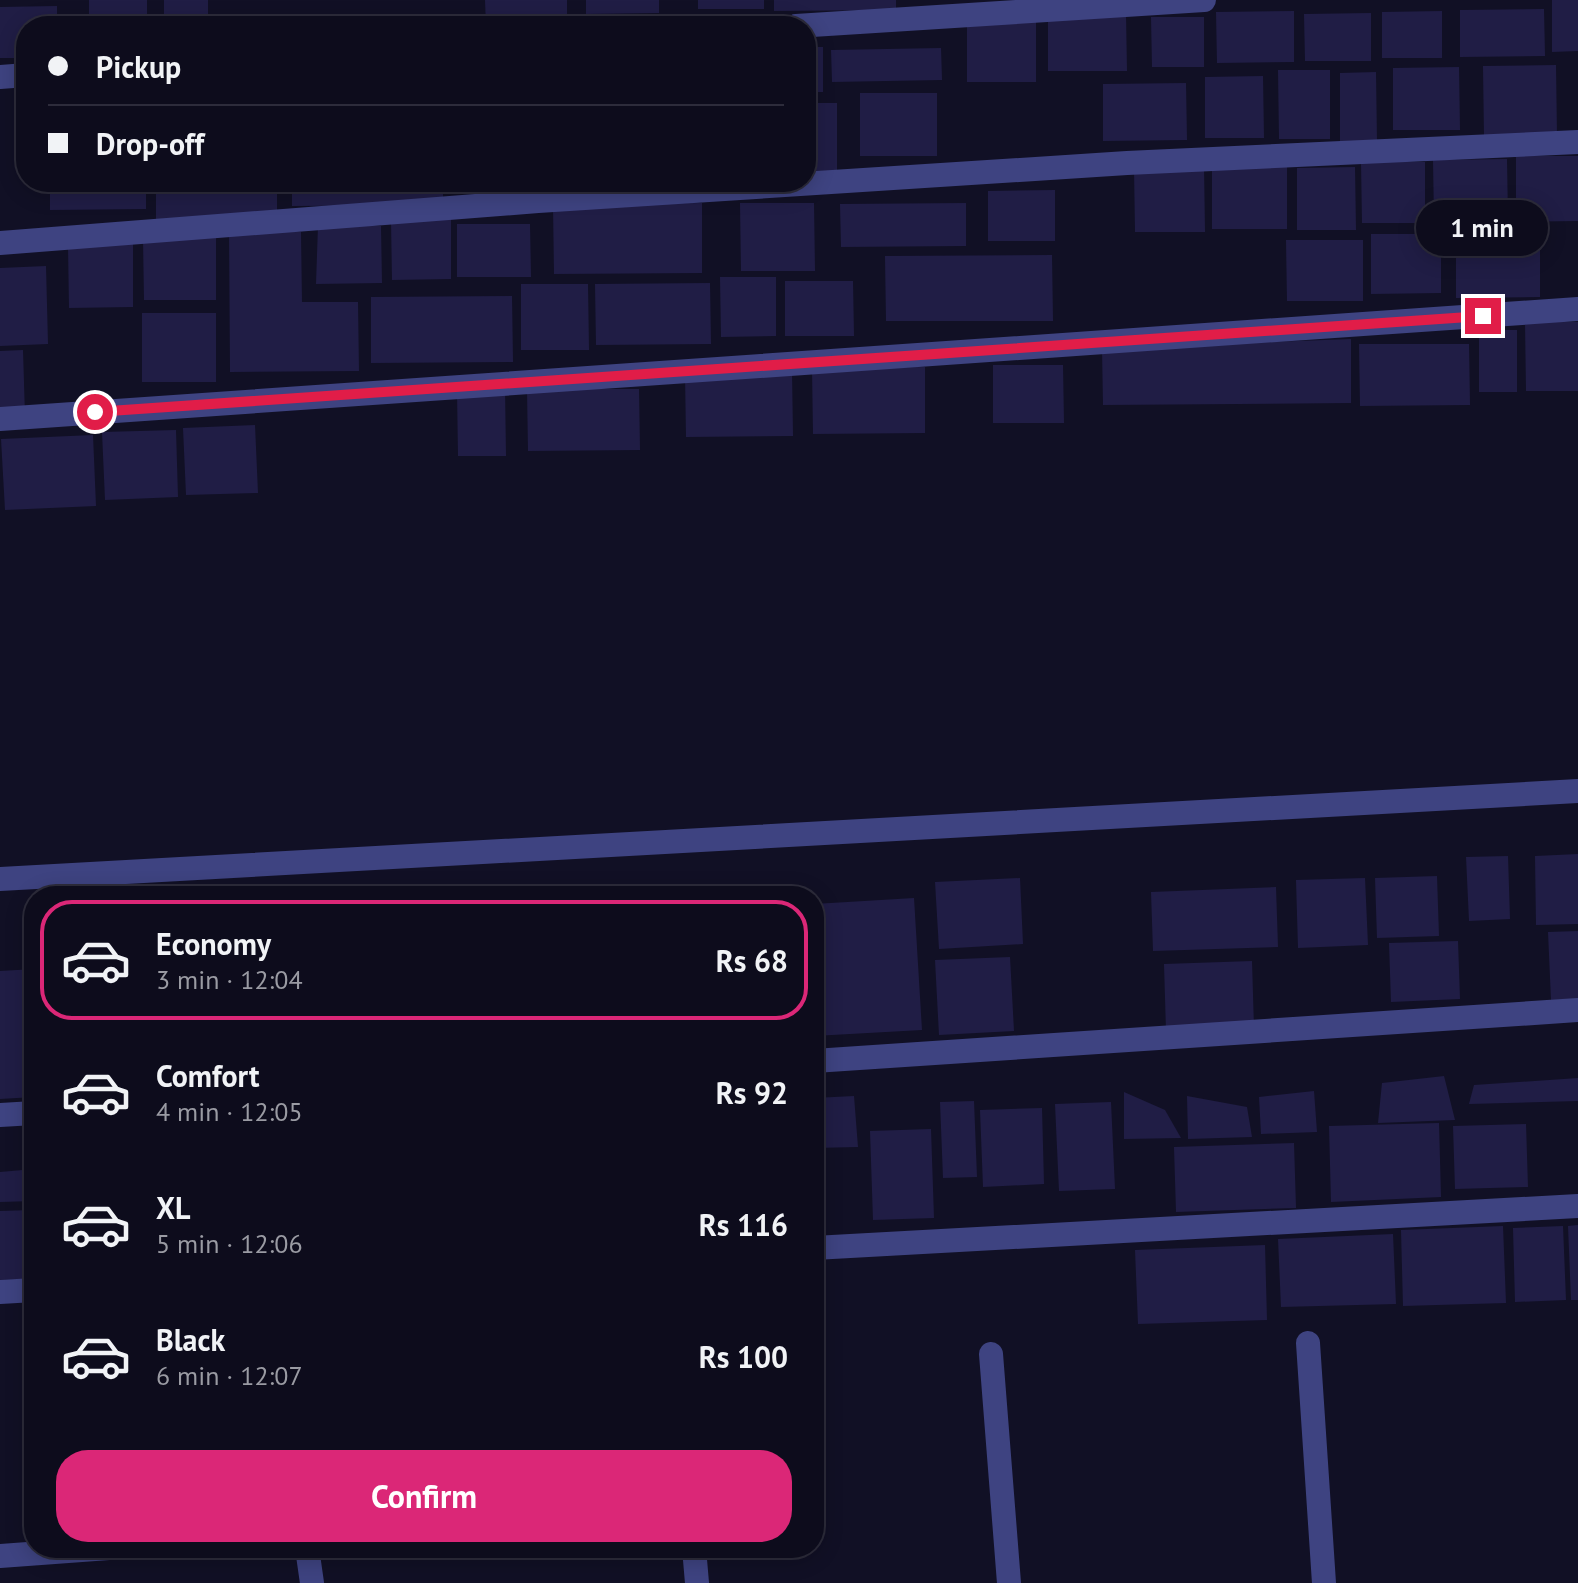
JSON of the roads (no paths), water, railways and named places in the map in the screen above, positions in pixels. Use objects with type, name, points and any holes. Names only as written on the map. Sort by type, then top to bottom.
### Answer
[{"type":"street","points":[[816,25],[1204,0]]},
{"type":"street","points":[[816,183],[1127,163],[1578,142]]},
{"type":"street","points":[[0,243],[680,192]]},
{"type":"street","points":[[0,419],[1578,309]]},
{"type":"street","points":[[0,879],[1578,791]]},
{"type":"street","points":[[824,1060],[1578,1010]]},
{"type":"street","points":[[0,1115],[24,1114]]},
{"type":"street","points":[[824,1247],[1578,1206]]},
{"type":"street","points":[[0,1292],[24,1291]]},
{"type":"street","points":[[1308,1343],[1324,1583]]},
{"type":"street","points":[[991,1354],[1009,1583]]},
{"type":"street","points":[[0,1556],[24,1554]]},
{"type":"street","points":[[308,1558],[312,1583]]},
{"type":"street","points":[[695,1558],[697,1583]]}]
